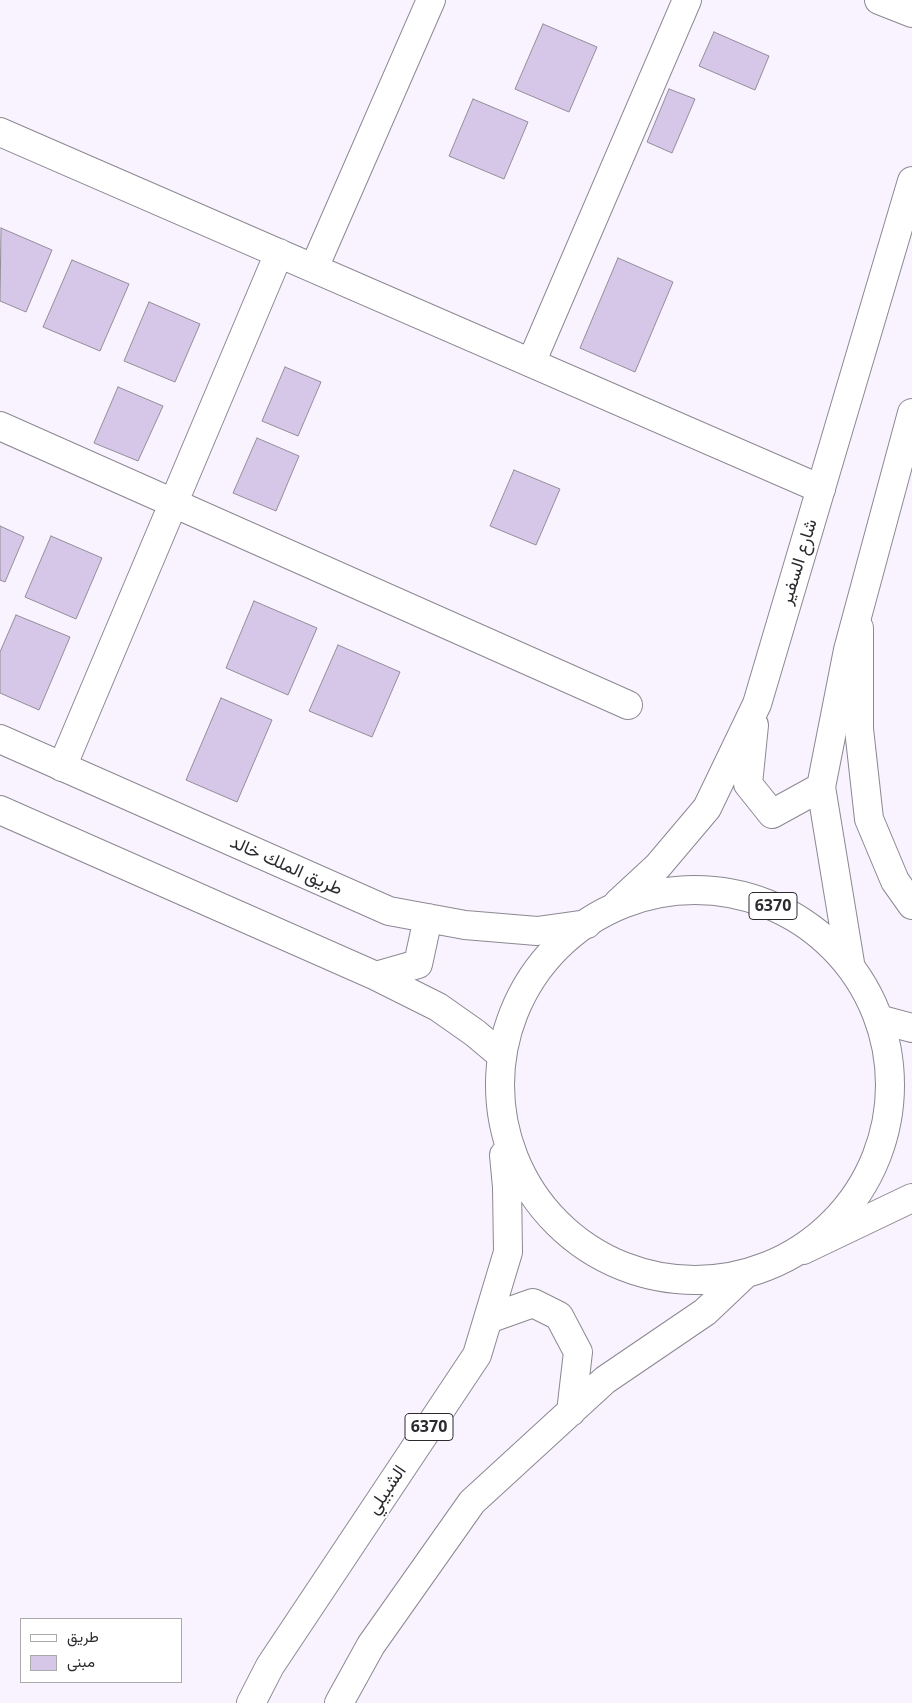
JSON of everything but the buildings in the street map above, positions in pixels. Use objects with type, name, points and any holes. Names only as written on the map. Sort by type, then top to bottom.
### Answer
[{"type":"street","points":[[314,268],[431,0]]},
{"type":"street","points":[[531,363],[687,0]]},
{"type":"street","points":[[879,0],[912,14]]},
{"type":"street","points":[[0,132],[820,488]]},
{"type":"street","name":"شارع السفير","points":[[615,905],[658,866],[707,808],[757,704],[912,181]]},
{"type":"street","points":[[62,767],[279,253]]},
{"type":"street","name":"6370","points":[[850,963],[821,787],[848,650],[912,413]]},
{"type":"street","points":[[0,426],[628,705]]},
{"type":"street","points":[[859,609],[858,729],[869,819],[895,881],[912,905]]},
{"type":"street","points":[[757,704],[748,784],[772,814],[821,787]]},
{"type":"street","name":"طريق الملك خالد","points":[[0,740],[389,911],[465,925],[537,932],[587,924]]},
{"type":"street","points":[[0,810],[376,976],[438,1007],[475,1033],[500,1054]]},
{"type":"street","name":"6370","points":[[678,888],[742,893],[802,919],[850,963],[882,1020],[892,1084],[882,1148],[850,1205],[803,1250],[743,1276],[679,1282],[616,1266],[562,1231],[522,1180],[501,1119],[500,1054],[522,993],[561,941],[615,905],[678,888]]},
{"type":"street","points":[[376,976],[418,964],[428,918]]},
{"type":"street","points":[[882,1020],[912,1028]]},
{"type":"street","name":"الشبيلي","points":[[251,1703],[270,1666],[477,1355],[508,1252],[507,1186],[501,1119]]},
{"type":"street","points":[[803,1250],[912,1198]]},
{"type":"street","name":"6370","points":[[339,1703],[371,1645],[472,1502],[605,1380],[705,1312],[743,1276]]},
{"type":"street","points":[[488,1319],[532,1303],[559,1316],[578,1352],[571,1412]]}]
